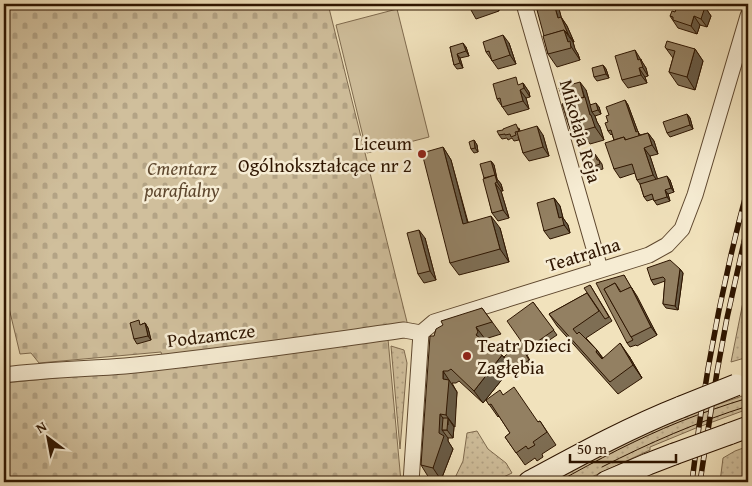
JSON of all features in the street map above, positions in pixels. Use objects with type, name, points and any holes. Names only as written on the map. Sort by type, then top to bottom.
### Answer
[{"type":"main road","points":[[529,482],[607,440],[680,406],[742,383]]},
{"type":"main road","points":[[606,482],[648,464],[738,431]]},
{"type":"street","name":"Mikołaja Reja","points":[[524,4],[600,269]]},
{"type":"street","name":"Teatralna","points":[[421,333],[434,322],[650,255],[667,245],[682,229],[695,195],[748,16]]},
{"type":"street","name":"Podzamcze","points":[[4,376],[29,372],[124,366],[220,355],[404,330],[421,333]]},
{"type":"street","points":[[412,482],[421,333]]},
{"type":"green space","name":"Cmentarz parafialny","points":[[4,4],[328,4],[408,326],[162,356],[161,352],[39,363],[31,353],[20,354],[4,287]]},
{"type":"green space","points":[[397,9],[429,137],[367,153],[336,25]]},
{"type":"green space","points":[[748,277],[748,357],[731,362]]},
{"type":"green space","points":[[388,339],[401,482],[5,482],[4,383],[96,374]]},
{"type":"green space","points":[[391,346],[404,350],[407,363],[400,449]]},
{"type":"green space","points":[[748,394],[748,409],[650,447],[650,450],[581,482],[543,482],[626,440],[696,412]]},
{"type":"green space","points":[[477,431],[488,449],[506,463],[512,473],[493,482],[453,482],[463,461],[467,433]]},
{"type":"green space","points":[[746,447],[748,449],[748,482],[720,482],[723,458]]},
{"type":"building","points":[[469,4],[491,4],[471,10]]},
{"type":"building","points":[[547,4],[554,4],[558,18],[561,17],[568,34],[564,30],[544,36],[537,10],[548,7]]},
{"type":"building","points":[[678,4],[699,4],[705,7],[701,19],[694,16],[691,26],[673,20],[673,17],[670,16],[672,11],[675,12]]},
{"type":"building","points":[[564,30],[568,42],[570,41],[571,48],[548,54],[543,36]]},
{"type":"building","points":[[503,35],[510,55],[492,61],[489,51],[486,52],[483,42]]},
{"type":"building","points":[[667,41],[695,49],[687,77],[669,72],[675,51],[665,47]]},
{"type":"building","points":[[463,43],[466,51],[457,54],[460,63],[454,65],[450,47]]},
{"type":"building","points":[[635,50],[638,60],[640,59],[643,67],[639,68],[641,75],[622,80],[615,56]]},
{"type":"building","points":[[603,65],[606,74],[594,77],[592,68]]},
{"type":"building","points":[[516,77],[518,85],[523,83],[524,88],[520,90],[523,101],[502,107],[500,98],[497,99],[493,84]]},
{"type":"building","points":[[580,82],[584,97],[564,103],[559,88]]},
{"type":"building","points":[[585,97],[595,127],[581,131],[580,126],[570,129],[562,104]]},
{"type":"building","points":[[625,100],[639,136],[626,140],[624,137],[614,140],[611,130],[608,131],[605,123],[608,122],[606,116],[609,115],[606,107]]},
{"type":"building","points":[[596,103],[598,110],[592,112],[590,105]]},
{"type":"building","points":[[687,114],[690,125],[667,133],[663,122]]},
{"type":"building","points":[[516,124],[519,131],[515,132],[516,135],[511,137],[510,134],[499,135],[497,131],[503,130]]},
{"type":"building","points":[[537,126],[543,147],[523,153],[517,132]]},
{"type":"building","points":[[648,133],[652,145],[644,148],[653,175],[637,180],[632,164],[614,169],[605,143],[624,137],[625,140]]},
{"type":"building","points":[[474,140],[475,148],[471,149],[469,142]]},
{"type":"building","points":[[443,147],[463,224],[491,216],[500,249],[450,263],[422,153]]},
{"type":"building","points":[[595,154],[600,164],[591,167],[590,162],[584,164],[582,158]]},
{"type":"building","points":[[491,161],[495,175],[484,178],[480,164]]},
{"type":"building","points":[[495,175],[497,182],[495,183],[503,210],[492,213],[483,179]]},
{"type":"building","points":[[667,176],[671,188],[665,190],[667,197],[654,201],[652,194],[644,197],[640,184]]},
{"type":"building","points":[[554,198],[559,218],[562,217],[564,225],[544,231],[537,203]]},
{"type":"building","points":[[419,230],[430,271],[418,274],[407,233]]},
{"type":"building","points":[[670,260],[680,269],[675,306],[663,304],[665,279],[663,277],[651,280],[647,268]]},
{"type":"building","points":[[624,275],[634,292],[631,287],[621,292],[615,283],[604,289],[633,340],[627,343],[596,283]]},
{"type":"building","points":[[615,283],[620,292],[631,287],[651,327],[631,337],[604,289]]},
{"type":"building","points":[[590,285],[609,317],[605,319],[584,288]]},
{"type":"building","points":[[587,293],[599,311],[573,329],[577,334],[579,332],[597,350],[596,352],[602,359],[620,343],[633,365],[610,382],[549,314]]},
{"type":"building","points":[[533,302],[554,330],[524,351],[529,360],[522,365],[517,363],[510,371],[505,368],[508,363],[504,357],[521,341],[507,321]]},
{"type":"building","points":[[482,308],[492,322],[476,327],[478,332],[476,335],[502,355],[474,391],[451,369],[443,371],[443,379],[449,380],[446,415],[440,414],[439,433],[444,436],[433,468],[421,465],[430,336],[434,336],[436,329],[443,325],[441,321]]},
{"type":"building","points":[[139,320],[140,325],[145,323],[148,336],[134,339],[130,323]]},
{"type":"building","points":[[514,387],[547,432],[533,442],[535,445],[528,449],[526,446],[516,453],[505,437],[510,433],[491,404],[489,405],[486,400],[500,390],[503,395]]},
{"type":"building","points":[[443,418],[448,418],[447,430],[442,430]]},
{"type":"tram line","points":[[558,482],[617,450],[663,429],[705,412],[748,398]]},
{"type":"tram line","points":[[602,467],[674,434],[748,406]]},
{"type":"railway","points":[[692,482],[714,334],[748,187]]},
{"type":"railway","points":[[700,482],[727,318],[748,224]]},
{"type":"place","name":"Liceum Ogólnokształcące nr 2","points":[[422,154]]},
{"type":"place","name":"Teatr Dzieci Zagłębia","points":[[467,356]]}]
